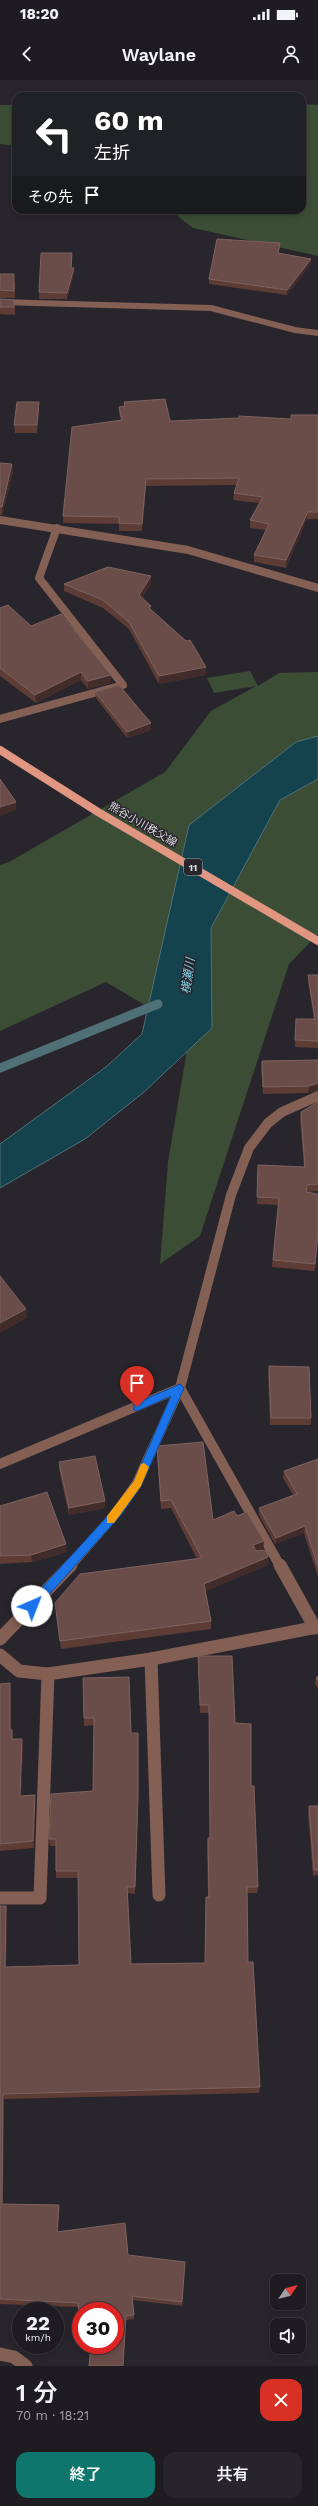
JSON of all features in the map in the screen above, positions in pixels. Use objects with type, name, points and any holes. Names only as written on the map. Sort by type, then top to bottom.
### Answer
[{"type":"main road","name":"熊谷小川秩父線","points":[[0,750],[98,812],[318,941]]},
{"type":"street","points":[[0,302],[211,308],[295,330],[318,333]]},
{"type":"street","points":[[0,520],[188,550],[318,588]]},
{"type":"street","points":[[0,719],[123,685],[39,578],[57,528]]},
{"type":"street","points":[[0,1639],[64,1573],[117,1512],[138,1483],[180,1388],[231,1195],[249,1148],[268,1123],[282,1112],[318,1096]]},
{"type":"street","points":[[0,1464],[60,1436],[95,1425],[180,1388]]},
{"type":"street","points":[[0,1655],[20,1671],[48,1674],[151,1659],[316,1628],[180,1388]]},
{"type":"street","points":[[151,1659],[159,1895]]},
{"type":"street","points":[[0,1898],[40,1898],[48,1674]]},
{"type":"street","points":[[0,2354],[14,2357],[26,2366]]},
{"type":"green space","points":[[306,104],[318,105],[318,256],[193,228],[175,214],[306,214]]},
{"type":"green space","points":[[0,105],[12,105],[12,146],[0,144]]},
{"type":"green space","points":[[250,671],[258,686],[279,673],[318,672],[318,934],[289,964],[200,1236],[160,1264],[168,1162],[190,1032],[106,982],[0,1031],[0,865],[9,862],[165,772],[211,711],[256,686],[214,693],[207,678]]},
{"type":"water","name":"横瀬川","points":[[318,736],[318,779],[280,800],[211,928],[212,1028],[144,1092],[85,1139],[0,1188],[0,1144],[106,1067],[142,1034],[189,825],[296,742]]},
{"type":"building","points":[[217,239],[280,243],[278,253],[311,259],[287,290],[209,279]]},
{"type":"building","points":[[41,253],[72,253],[71,268],[74,268],[67,293],[39,292]]},
{"type":"building","points":[[0,274],[14,274],[14,291],[0,290]]},
{"type":"building","points":[[0,299],[14,300],[14,307],[0,307]]},
{"type":"building","points":[[165,399],[170,421],[239,418],[239,416],[291,419],[291,415],[318,415],[318,512],[308,512],[286,560],[254,555],[269,524],[250,520],[263,497],[234,493],[239,478],[146,479],[142,524],[119,523],[119,517],[63,516],[72,427],[122,420],[119,407],[125,406],[124,402]]},
{"type":"building","points":[[17,402],[39,402],[37,425],[14,425]]},
{"type":"building","points":[[0,463],[12,464],[2,507],[0,507]]},
{"type":"building","points":[[108,567],[151,576],[139,595],[151,606],[148,607],[186,641],[190,640],[206,667],[159,676],[129,622],[103,600],[64,584]]},
{"type":"building","points":[[8,605],[31,626],[61,614],[111,675],[88,681],[81,672],[35,695],[0,668],[0,608]]},
{"type":"building","points":[[119,685],[151,723],[127,732],[95,692]]},
{"type":"building","points":[[0,779],[16,802],[0,807]]},
{"type":"building","points":[[308,975],[318,975],[318,1041],[295,1040],[296,1019],[315,1019]]},
{"type":"building","points":[[318,1060],[318,1083],[309,1086],[263,1087],[262,1061]]},
{"type":"building","points":[[318,1102],[318,1184],[307,1185],[306,1192],[318,1194],[318,1233],[315,1264],[273,1260],[279,1198],[257,1197],[258,1165],[305,1167],[301,1112]]},
{"type":"building","points":[[0,1276],[26,1309],[0,1323]]},
{"type":"building","points":[[269,1366],[309,1367],[311,1418],[271,1418]]},
{"type":"building","points":[[203,1442],[213,1520],[234,1511],[237,1516],[247,1512],[264,1541],[253,1545],[256,1551],[266,1550],[268,1557],[204,1584],[211,1621],[60,1641],[55,1603],[80,1574],[202,1558],[171,1500],[161,1501],[157,1446]]},
{"type":"building","points":[[95,1456],[105,1501],[69,1508],[59,1462]]},
{"type":"building","points":[[318,1459],[318,1567],[305,1526],[276,1538],[259,1508],[297,1494],[284,1471]]},
{"type":"building","points":[[47,1492],[66,1544],[31,1555],[0,1556],[0,1506]]},
{"type":"building","points":[[198,1656],[232,1656],[235,1723],[251,1724],[251,1786],[254,1786],[258,1887],[247,1887],[248,1962],[253,1962],[260,2087],[3,2094],[2,2204],[59,2205],[57,2232],[125,2223],[128,2255],[185,2262],[182,2302],[132,2296],[134,2315],[126,2316],[124,2349],[124,2302],[72,2303],[0,2299],[0,1906],[6,1906],[5,1967],[79,1965],[78,1871],[56,1871],[56,1839],[49,1839],[51,1794],[93,1791],[94,1718],[84,1718],[83,1678],[129,1677],[131,1733],[138,1733],[138,1796],[135,1887],[127,1887],[131,1964],[205,1963],[206,1897],[209,1897],[208,1838],[210,1838],[209,1705],[200,1705]]},
{"type":"building","points":[[10,1683],[10,1730],[12,1730],[12,1739],[22,1739],[20,1796],[35,1795],[33,1841],[0,1844],[0,1684]]},
{"type":"building","points":[[309,1806],[318,1806],[318,1870],[314,1870]]},
{"type":"building","points":[[90,2354],[124,2354],[123,2366],[89,2366]]},
{"type":"waterway","points":[[0,1068],[158,1004]]},
{"type":"slow traffic","points":[[111,1520],[138,1483],[144,1467]]},
{"type":"route","points":[[32,1606],[64,1573],[117,1512],[138,1483],[180,1388],[137,1407]]}]
